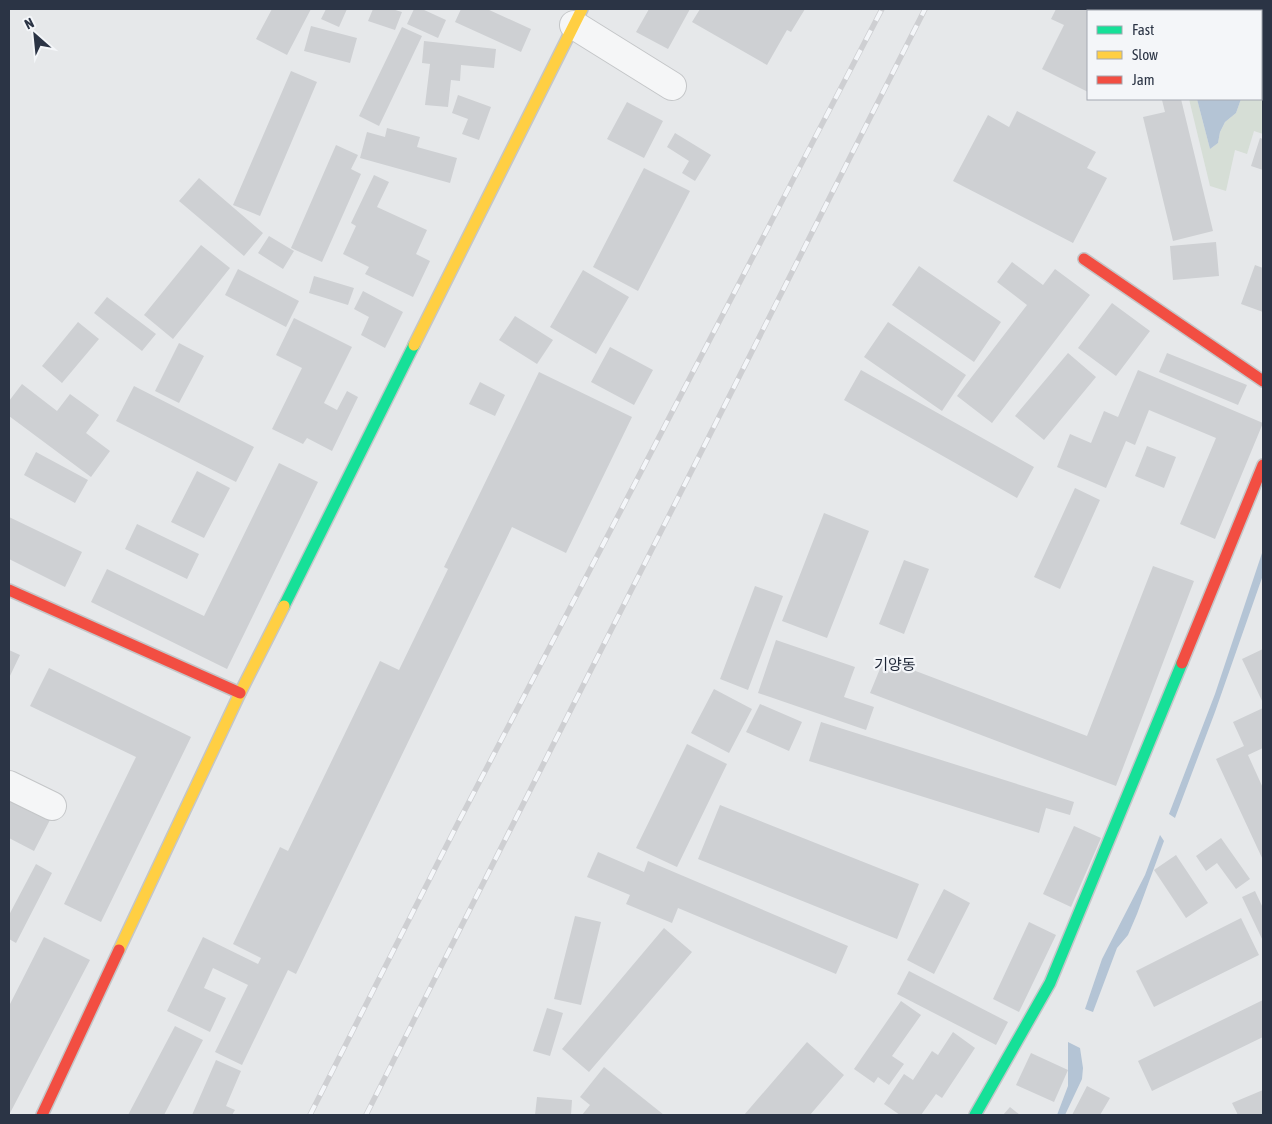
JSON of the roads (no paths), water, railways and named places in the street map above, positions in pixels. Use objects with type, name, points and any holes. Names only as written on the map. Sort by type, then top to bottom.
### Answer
[{"type":"main road","points":[[42,1115],[240,694],[578,17]]},
{"type":"main road","points":[[1084,259],[1263,381]]},
{"type":"main road","points":[[975,1115],[1050,983],[1263,465]]},
{"type":"main road","points":[[9,590],[240,694]]},
{"type":"street","points":[[578,17],[672,86]]},
{"type":"street","points":[[9,785],[52,806]]},
{"type":"water","points":[[1263,9],[1262,59],[1262,10],[1183,10]]},
{"type":"water","points":[[1197,100],[1241,100],[1236,113],[1225,122],[1220,132],[1218,143],[1210,149]]},
{"type":"water","points":[[1263,550],[1263,575],[1215,712],[1175,818],[1169,814],[1215,694]]},
{"type":"water","points":[[1160,835],[1164,841],[1128,935],[1117,948],[1093,1012],[1085,1009],[1102,959],[1145,875]]},
{"type":"water","points":[[1068,1042],[1080,1048],[1083,1068],[1082,1079],[1065,1115],[1057,1115],[1068,1086]]},
{"type":"railway","points":[[310,1115],[458,823],[882,9]]},
{"type":"railway","points":[[366,1115],[925,9]]},
{"type":"district","name":"기양동","points":[[895,664]]}]
